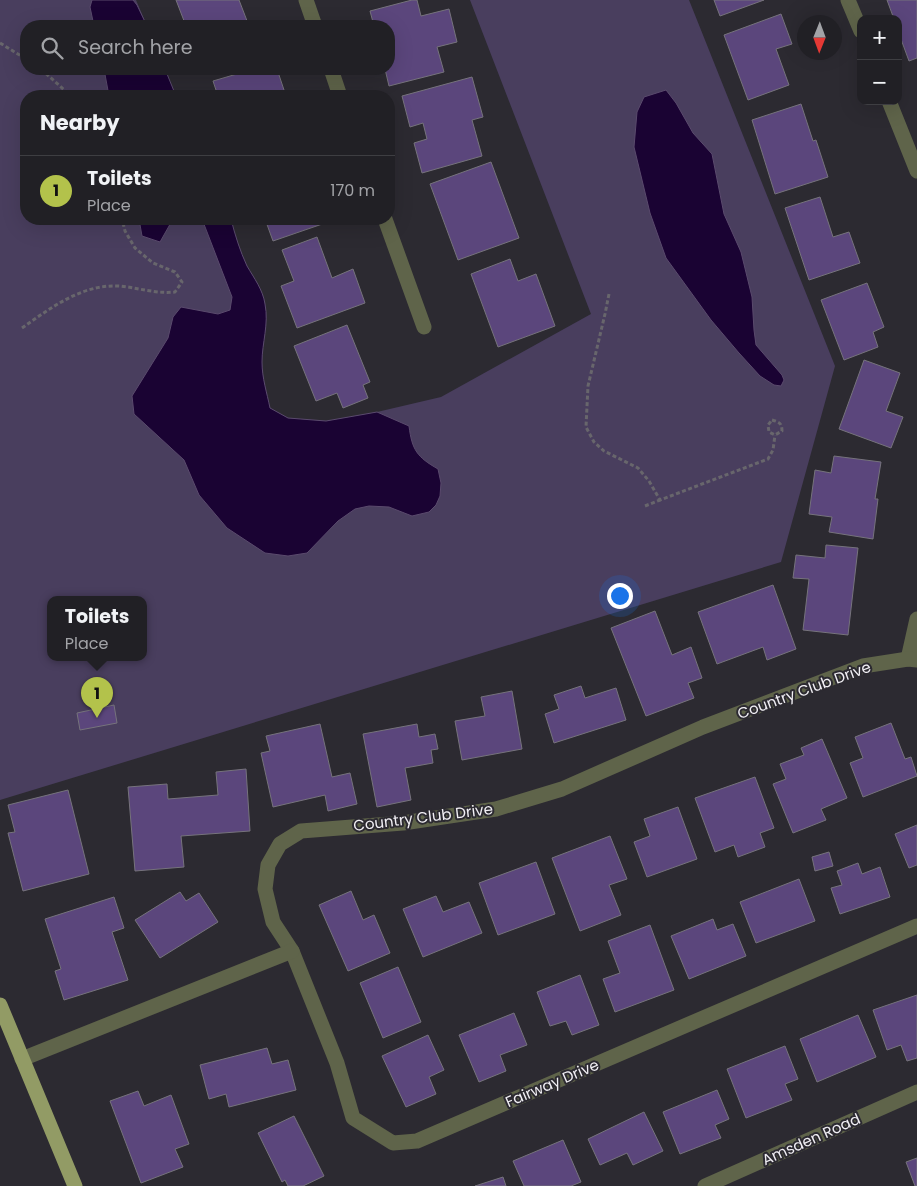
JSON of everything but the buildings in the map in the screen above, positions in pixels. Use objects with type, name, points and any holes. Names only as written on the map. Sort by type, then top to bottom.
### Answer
[{"type":"main road","points":[[0,1005],[75,1186]]},
{"type":"street","points":[[306,0],[313,20]]},
{"type":"street","points":[[848,0],[857,22]]},
{"type":"street","points":[[332,75],[338,90]]},
{"type":"street","points":[[891,105],[917,171]]},
{"type":"street","points":[[387,225],[424,327]]},
{"type":"street","name":"Country Club Drive","points":[[292,951],[273,922],[265,889],[268,865],[280,844],[301,831],[403,823],[496,809],[562,789],[703,727],[863,666],[912,660],[917,618]]},
{"type":"street","name":"Fairway Drive","points":[[292,951],[337,1063],[353,1118],[393,1143],[417,1142],[917,926]]},
{"type":"street","points":[[22,1059],[292,951]]},
{"type":"street","name":"Amsden Road","points":[[705,1186],[917,1092]]},
{"type":"path","points":[[0,43],[20,55]]},
{"type":"path","points":[[48,75],[65,90]]},
{"type":"path","points":[[22,328],[62,300],[94,288],[118,286],[161,294],[174,292],[182,282],[176,272],[153,263],[135,248],[125,232],[123,225]]},
{"type":"path","points":[[609,294],[606,314],[588,386],[586,428],[594,442],[604,451],[638,468],[649,481],[660,500]]},
{"type":"path","points":[[772,420],[782,425],[782,431],[775,435],[769,432],[768,425],[772,420]]},
{"type":"path","points":[[645,506],[768,459],[774,450],[775,435]]},
{"type":"shaded area","points":[[0,0],[136,0],[144,20],[20,20],[20,75],[167,75],[174,90],[20,90],[20,225],[233,225],[244,260],[264,299],[266,318],[262,368],[270,408],[288,418],[326,421],[377,412],[441,397],[591,314],[470,0],[689,0],[835,366],[781,562],[0,800]]},
{"type":"shaded area","points":[[92,0],[133,0],[144,20],[93,20],[90,7]]},
{"type":"shaded area","points":[[105,75],[167,75],[174,90],[108,90]]},
{"type":"shaded area","points":[[666,90],[676,103],[693,133],[712,154],[724,214],[741,252],[752,297],[756,345],[782,375],[784,380],[781,386],[774,385],[760,376],[739,353],[711,320],[666,258],[650,213],[634,147],[637,112],[644,97]]},
{"type":"shaded area","points":[[140,225],[170,225],[160,242],[142,236]]},
{"type":"shaded area","points":[[204,225],[233,225],[244,260],[262,294],[266,311],[266,326],[262,368],[270,408],[288,418],[326,421],[377,412],[409,426],[412,441],[417,452],[425,461],[438,469],[441,483],[440,496],[436,505],[429,512],[412,516],[389,507],[369,506],[355,509],[338,521],[307,553],[288,556],[265,553],[227,528],[199,495],[184,460],[134,414],[132,396],[168,338],[173,317],[181,307],[218,314],[230,310],[232,297]]},
{"type":"place","name":"Toilets","points":[[97,718]]}]
